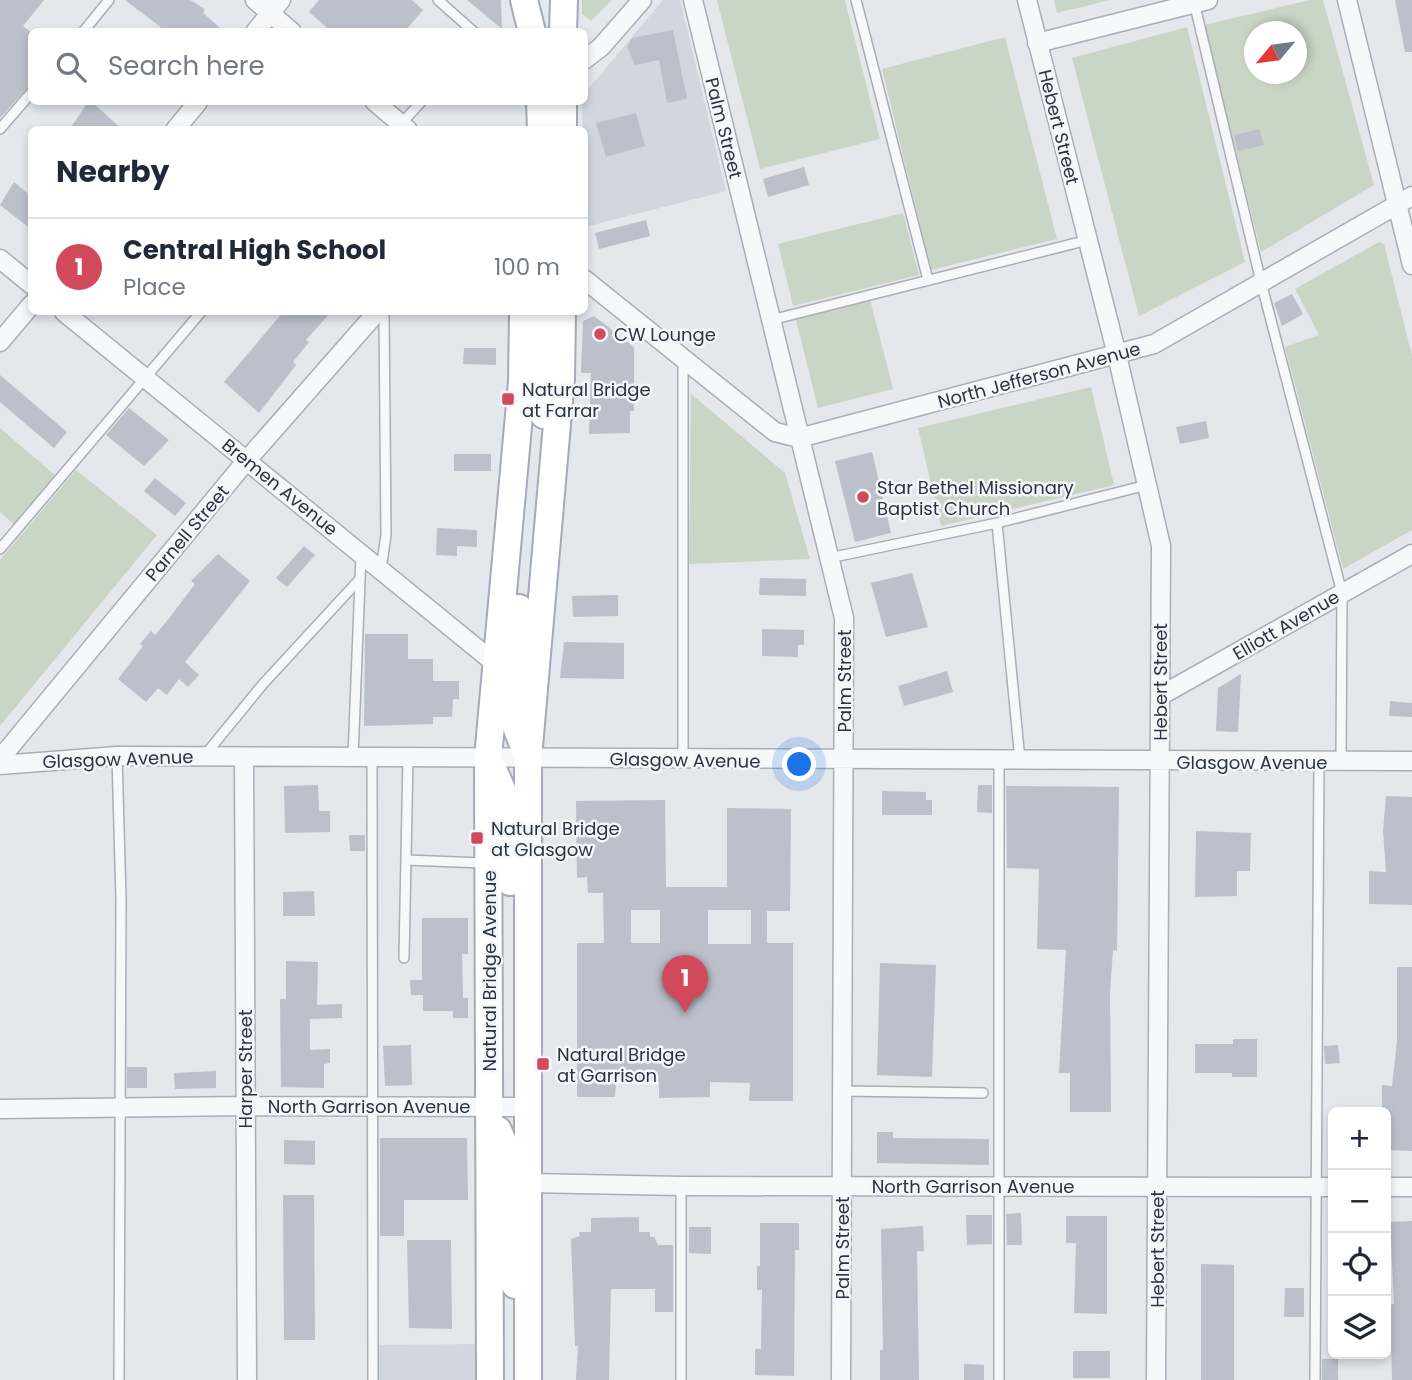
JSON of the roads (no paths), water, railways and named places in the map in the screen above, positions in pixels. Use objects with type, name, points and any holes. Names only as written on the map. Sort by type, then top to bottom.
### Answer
[{"type":"main road","points":[[523,28],[524,0]]},
{"type":"main road","points":[[524,0],[531,28]]},
{"type":"main road","points":[[564,0],[564,28]]},
{"type":"main road","points":[[523,105],[523,126]]},
{"type":"main road","points":[[540,105],[541,126]]},
{"type":"main road","points":[[563,105],[563,126]]},
{"type":"main road","name":"Natural Bridge Avenue","points":[[489,1380],[488,758],[522,382],[523,315]]},
{"type":"main road","points":[[539,315],[545,427],[552,490]]},
{"type":"main road","points":[[528,1380],[528,758],[561,378],[562,315]]},
{"type":"main road","points":[[508,533],[519,606],[512,716],[528,758]]},
{"type":"main road","points":[[488,758],[509,805],[511,914],[528,986]]},
{"type":"main road","points":[[489,1107],[507,1152],[511,1270],[528,1345]]},
{"type":"street","points":[[255,0],[276,6],[290,28]]},
{"type":"street","points":[[588,57],[601,47],[642,0]]},
{"type":"street","name":"Palm Street","points":[[694,0],[844,618],[841,1380]]},
{"type":"street","name":"Hebert Street","points":[[1027,0],[1117,355],[1161,547],[1156,1380]]},
{"type":"street","points":[[1347,0],[1405,200],[1412,265]]},
{"type":"street","points":[[1037,43],[1199,1]]},
{"type":"street","points":[[258,28],[276,6]]},
{"type":"street","points":[[183,126],[196,105]]},
{"type":"street","points":[[378,105],[403,126]]},
{"type":"street","name":"North Jefferson Avenue","points":[[799,438],[1154,344],[1405,200]]},
{"type":"street","points":[[0,259],[28,282]]},
{"type":"street","points":[[588,282],[775,432],[799,438]]},
{"type":"street","points":[[0,342],[28,309]]},
{"type":"street","name":"Bremen Avenue","points":[[68,315],[496,664]]},
{"type":"street","name":"Parnell Street","points":[[0,759],[247,460],[374,315]]},
{"type":"street","name":"Elliott Avenue","points":[[1160,696],[1412,554]]},
{"type":"street","name":"Glasgow Avenue","points":[[0,765],[117,756],[999,762],[1412,761]]},
{"type":"street","name":"Harper Street","points":[[244,757],[247,1380]]},
{"type":"street","name":"North Garrison Avenue","points":[[0,1110],[245,1105],[529,1107]]},
{"type":"street","name":"North Garrison Avenue","points":[[529,1183],[681,1186],[1325,1187]]},
{"type":"street","points":[[1391,1187],[1412,1187]]},
{"type":"lane","points":[[86,28],[109,0]]},
{"type":"lane","points":[[438,0],[470,28]]},
{"type":"lane","points":[[856,0],[928,280]]},
{"type":"lane","points":[[1199,1],[1261,282],[1342,593],[1341,762]]},
{"type":"lane","points":[[0,130],[28,97]]},
{"type":"lane","points":[[405,126],[419,105]]},
{"type":"lane","points":[[771,320],[1088,240]]},
{"type":"lane","points":[[0,549],[198,315]]},
{"type":"lane","points":[[381,569],[386,535],[384,315]]},
{"type":"lane","points":[[683,357],[683,759]]},
{"type":"lane","points":[[829,558],[997,523],[1147,485]]},
{"type":"lane","points":[[997,523],[1020,762]]},
{"type":"lane","points":[[353,757],[361,553]]},
{"type":"lane","points":[[204,757],[263,684],[359,580]]},
{"type":"lane","points":[[117,756],[121,899],[119,1380]]},
{"type":"lane","points":[[404,958],[408,757]]},
{"type":"lane","points":[[372,758],[373,1380]]},
{"type":"lane","points":[[999,762],[999,1380]]},
{"type":"lane","points":[[1315,1380],[1325,1187],[1319,762]]},
{"type":"lane","points":[[406,860],[490,863]]},
{"type":"lane","points":[[842,1091],[983,1093]]},
{"type":"lane","points":[[681,1186],[681,1380]]},
{"type":"place","name":"CW Lounge","points":[[600,334]]},
{"type":"place","name":"Natural Bridge at Farrar","points":[[508,399]]},
{"type":"place","name":"Star Bethel Missionary Baptist Church","points":[[863,497]]},
{"type":"place","name":"Natural Bridge at Glasgow","points":[[477,838]]},
{"type":"place","name":"Central High School","points":[[685,1013]]},
{"type":"place","name":"Natural Bridge at Garrison","points":[[543,1064]]}]
